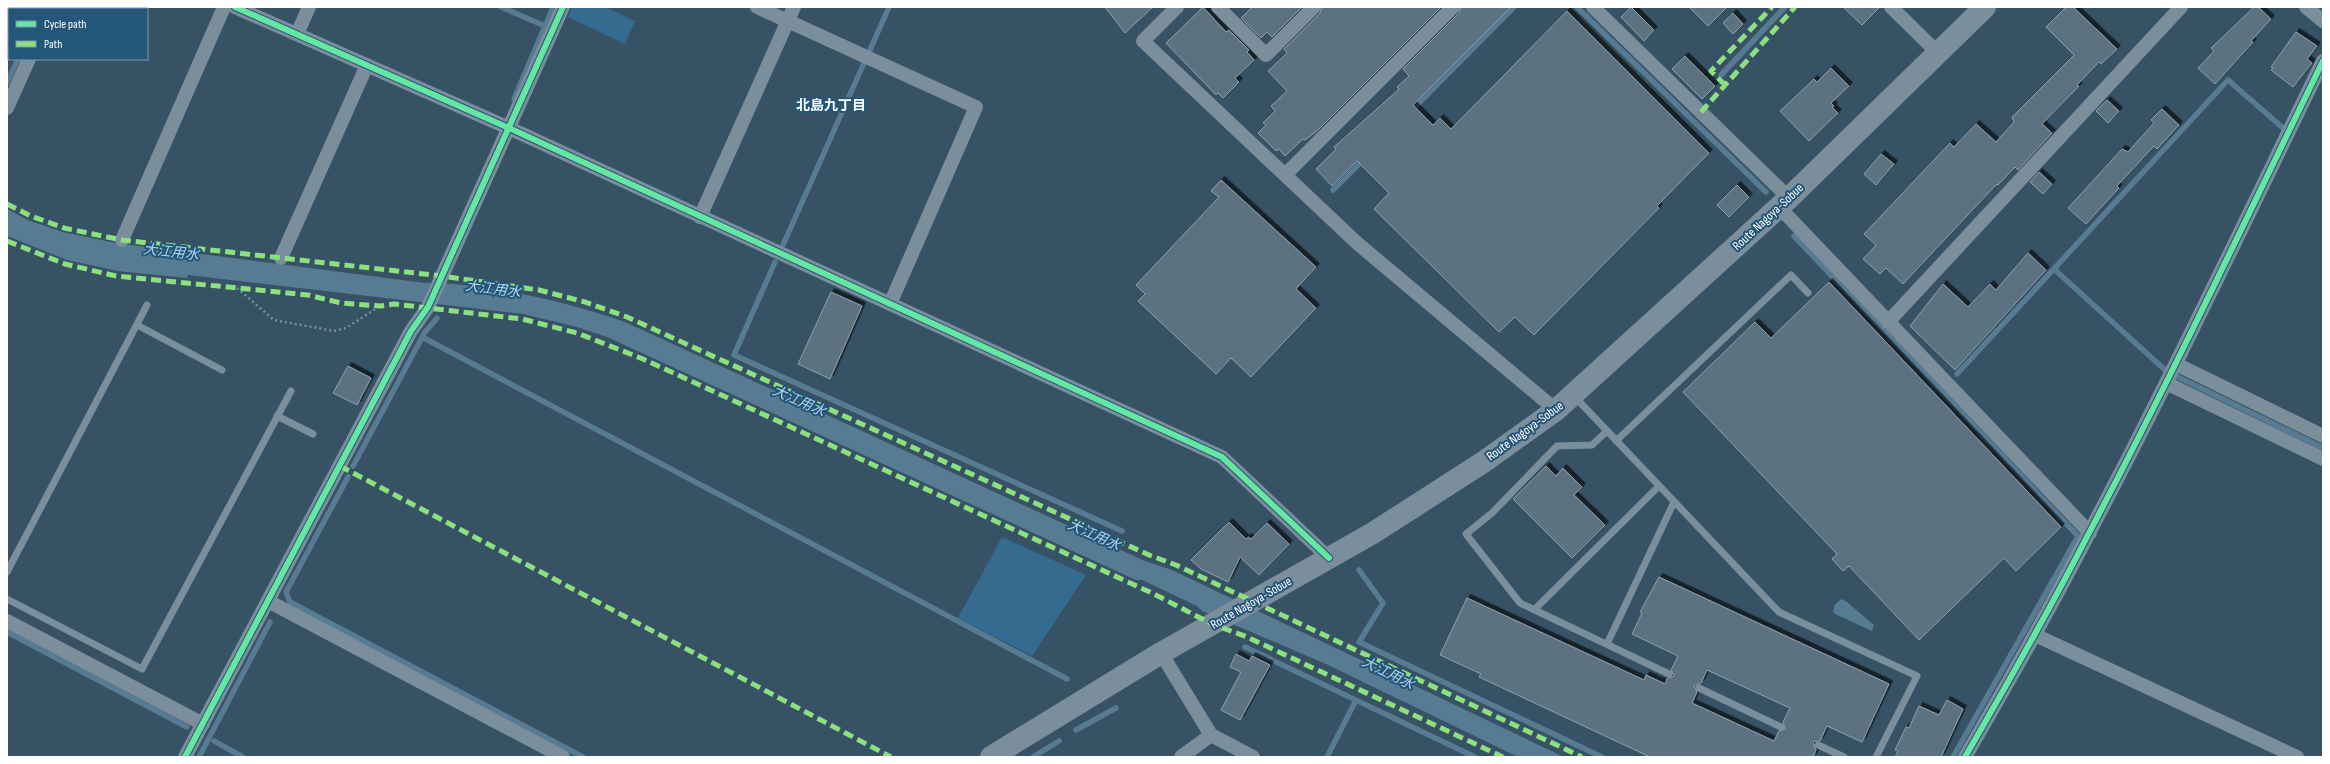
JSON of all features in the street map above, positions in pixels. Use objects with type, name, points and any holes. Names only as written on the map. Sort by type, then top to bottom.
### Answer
[{"type":"main road","name":"Route Nagoya-Sobue","points":[[991,757],[1161,654],[1374,533],[1485,461],[1556,410],[1784,203],[1985,7]]},
{"type":"street","points":[[122,240],[224,7]]},
{"type":"street","points":[[235,7],[509,128],[1222,457],[1329,558]]},
{"type":"street","points":[[297,34],[309,7]]},
{"type":"street","points":[[185,757],[411,331],[428,307],[563,7]]},
{"type":"street","points":[[756,7],[976,107],[890,304]]},
{"type":"street","points":[[700,216],[794,7]]},
{"type":"street","points":[[1177,7],[1143,41],[1357,243],[1556,410]]},
{"type":"street","points":[[1218,7],[1266,55],[1314,7]]},
{"type":"street","points":[[1285,175],[1453,7]]},
{"type":"street","points":[[1593,7],[1784,203],[1888,322],[2090,533]]},
{"type":"street","points":[[1891,7],[1938,53]]},
{"type":"street","points":[[1888,322],[2181,7]]},
{"type":"street","points":[[2306,7],[2323,21]]},
{"type":"street","points":[[7,108],[29,60]]},
{"type":"street","points":[[1965,757],[2035,635],[2090,533],[2176,364],[2323,61]]},
{"type":"street","points":[[281,258],[367,65]]},
{"type":"street","points":[[2176,364],[2323,436]]},
{"type":"street","points":[[2166,383],[2323,459]]},
{"type":"street","points":[[268,601],[563,757]]},
{"type":"street","points":[[7,621],[203,724]]},
{"type":"street","points":[[2035,635],[2297,757]]},
{"type":"street","points":[[1161,654],[1211,735],[1253,757]]},
{"type":"street","points":[[1190,754],[1211,735]]},
{"type":"lane","points":[[1616,441],[1791,275],[1808,293]]},
{"type":"lane","points":[[7,572],[147,305]]},
{"type":"lane","points":[[137,325],[222,370]]},
{"type":"lane","points":[[7,599],[142,669],[291,391]]},
{"type":"lane","points":[[1572,395],[1779,612],[1917,676],[1876,757]]},
{"type":"lane","points":[[277,416],[313,434]]},
{"type":"lane","points":[[1607,431],[1592,445],[1557,446],[1492,513],[1466,534],[1520,603],[1669,674]]},
{"type":"lane","points":[[1534,610],[1659,486]]},
{"type":"lane","points":[[1607,644],[1674,502]]},
{"type":"lane","points":[[1698,688],[1781,727]]},
{"type":"lane","points":[[1818,745],[1844,757]]},
{"type":"path","points":[[237,288],[274,320],[334,331],[346,328],[380,306]]},
{"type":"shaded area","points":[[572,7],[606,7],[635,21],[625,44],[568,17]]},
{"type":"shaded area","points":[[1002,537],[1086,575],[1032,656],[958,618]]},
{"type":"water","name":"大江用水","points":[[7,209],[28,220],[63,232],[116,243],[425,283],[480,287],[571,305],[625,322],[1145,561],[1172,570],[1564,757],[1518,757],[1326,664],[1202,611],[1197,606],[1142,580],[1136,580],[607,337],[577,327],[523,314],[188,275],[187,278],[118,271],[67,260],[7,236]]},
{"type":"water","points":[[1842,599],[1874,625],[1872,631],[1833,612],[1835,604]]},
{"type":"building","points":[[1105,7],[1153,7],[1125,33]]},
{"type":"building","points":[[1203,7],[1226,32],[1229,30],[1249,50],[1247,52],[1254,60],[1235,78],[1239,82],[1223,98],[1218,93],[1216,95],[1166,43]]},
{"type":"building","points":[[1252,7],[1302,7],[1272,37],[1267,32],[1261,38],[1241,18]]},
{"type":"building","points":[[1322,7],[1441,7],[1318,130],[1305,140],[1303,139],[1285,156],[1279,149],[1276,151],[1258,133],[1266,125],[1263,123],[1275,111],[1271,106],[1287,91],[1268,71],[1287,53],[1284,49],[1320,13]]},
{"type":"building","points":[[1461,7],[1511,7],[1413,105],[1433,125],[1440,118],[1451,129],[1567,11],[1709,153],[1657,206],[1659,208],[1534,335],[1515,317],[1499,332],[1374,209],[1389,193],[1357,161],[1332,186],[1316,169],[1336,149],[1334,147],[1399,89],[1397,87],[1409,76],[1403,69],[1459,13]]},
{"type":"building","points":[[1631,7],[1654,30],[1644,41],[1621,17]]},
{"type":"building","points":[[1689,7],[1727,7],[1708,26]]},
{"type":"building","points":[[1843,7],[1880,7],[1862,25]]},
{"type":"building","points":[[2066,7],[2073,7],[2117,49],[2101,64],[2099,62],[2077,85],[2079,86],[2042,124],[2052,133],[2018,170],[2015,167],[1998,185],[1997,184],[1903,284],[1886,268],[1880,274],[1863,259],[1876,245],[1864,234],[1950,143],[1954,147],[1976,124],[1996,142],[2014,122],[2012,117],[2074,55],[2046,27]]},
{"type":"building","points":[[2254,7],[2258,7],[2271,19],[2251,41],[2253,42],[2215,84],[2198,68],[2214,51],[2211,48]]},
{"type":"building","points":[[1733,13],[1743,24],[1733,34],[1723,23]]},
{"type":"building","points":[[2296,32],[2317,46],[2307,59],[2312,63],[2293,87],[2271,70],[2273,68],[2271,67]]},
{"type":"building","points":[[1685,56],[1715,86],[1702,99],[1672,69]]},
{"type":"building","points":[[1831,68],[1849,86],[1831,103],[1834,106],[1832,107],[1838,113],[1809,141],[1780,111],[1814,79],[1817,82]]},
{"type":"building","points":[[2107,100],[2119,111],[2108,123],[2096,111]]},
{"type":"building","points":[[2162,109],[2179,125],[2157,149],[2154,146],[2117,186],[2119,188],[2086,224],[2068,208],[2122,149],[2128,152],[2154,123],[2151,120]]},
{"type":"building","points":[[1881,154],[1894,164],[1876,185],[1864,174]]},
{"type":"building","points":[[2039,172],[2052,184],[2043,194],[2030,182]]},
{"type":"building","points":[[1221,180],[1316,267],[1296,289],[1316,308],[1251,377],[1231,358],[1216,374],[1138,301],[1145,294],[1136,285],[1219,197],[1211,191]]},
{"type":"building","points":[[1737,185],[1749,197],[1729,217],[1717,205]]},
{"type":"building","points":[[2028,253],[2046,270],[1955,370],[1910,326],[1943,284],[1968,307],[1990,284],[1996,290]]},
{"type":"building","points":[[1829,282],[2061,527],[2016,571],[2004,558],[1919,640],[1849,566],[1843,571],[1832,559],[1837,554],[1683,392],[1755,322],[1771,338]]},
{"type":"building","points":[[831,292],[862,306],[830,379],[798,364]]},
{"type":"building","points":[[348,366],[371,378],[357,405],[333,393]]},
{"type":"building","points":[[1546,466],[1556,476],[1563,468],[1582,487],[1574,495],[1605,525],[1572,558],[1513,499]]},
{"type":"building","points":[[1229,522],[1246,539],[1248,537],[1251,539],[1267,523],[1289,544],[1259,575],[1240,557],[1228,582],[1201,569],[1191,560]]},
{"type":"building","points":[[1659,577],[1889,684],[1862,742],[1827,726],[1820,741],[1815,741],[1813,743],[1816,750],[1813,757],[1650,757],[1479,677],[1481,674],[1440,655],[1467,598],[1644,680],[1646,675],[1665,684],[1667,679],[1674,676],[1671,670],[1678,656],[1632,634],[1642,613],[1640,612]],"holes":[[[1707,670],[1790,708],[1783,722],[1785,729],[1779,731],[1774,741],[1692,703],[1697,692],[1694,686],[1701,683]]]},
{"type":"building","points":[[1236,654],[1249,661],[1252,656],[1270,665],[1240,720],[1221,710],[1241,672],[1230,667]]},
{"type":"building","points":[[1947,700],[1963,709],[1941,757],[1895,757],[1898,751],[1895,750],[1906,727],[1909,728],[1919,706],[1939,715]]},
{"type":"waterway","points":[[501,7],[545,26],[514,99]]},
{"type":"waterway","points":[[545,26],[553,7]]},
{"type":"waterway","points":[[870,50],[889,7]]},
{"type":"waterway","points":[[1410,112],[1514,7]]},
{"type":"waterway","points":[[1577,7],[1766,192]]},
{"type":"waterway","points":[[1721,75],[1785,7]]},
{"type":"waterway","points":[[7,83],[18,60]]},
{"type":"waterway","points":[[783,245],[864,63]]},
{"type":"waterway","points":[[1957,374],[2228,80],[2283,128]]},
{"type":"waterway","points":[[1333,190],[1364,159]]},
{"type":"waterway","points":[[1794,236],[2078,536],[1953,757]]},
{"type":"waterway","name":"大江用水","points":[[775,262],[734,355],[1122,531]]},
{"type":"waterway","points":[[2054,269],[2164,369]]},
{"type":"waterway","points":[[353,466],[425,332],[437,318]]},
{"type":"waterway","points":[[422,337],[1067,679]]},
{"type":"waterway","points":[[2178,377],[2323,448]]},
{"type":"waterway","points":[[348,477],[286,592],[290,602],[583,757]]},
{"type":"waterway","name":"大江用水","points":[[1359,570],[1383,603],[1359,642],[1602,757]]},
{"type":"waterway","points":[[199,757],[270,622]]},
{"type":"waterway","points":[[7,632],[187,727]]},
{"type":"waterway","points":[[1245,647],[1475,757]]},
{"type":"waterway","points":[[1327,757],[1356,700]]},
{"type":"waterway","points":[[1076,730],[1116,708]]},
{"type":"waterway","points":[[214,741],[243,757]]},
{"type":"waterway","points":[[1033,757],[1059,741]]},
{"type":"marked path","points":[[1725,85],[1711,71],[1772,7]]},
{"type":"marked path","points":[[1701,112],[1795,7]]},
{"type":"marked path","points":[[7,204],[31,216],[64,228],[122,240],[442,276],[539,290],[585,302],[627,317],[1149,555],[1176,565],[1582,757]]},
{"type":"marked path","points":[[7,241],[65,264],[116,276],[308,295],[341,303],[380,306],[394,304],[522,319],[577,333],[643,359],[1154,594],[1212,624],[1247,637],[1503,757]]},
{"type":"marked path","points":[[340,466],[891,757]]},
{"type":"cycle path","points":[[235,7],[509,128],[1222,457],[1329,558]]},
{"type":"cycle path","points":[[185,757],[411,331],[428,307],[563,7]]},
{"type":"cycle path","points":[[1965,757],[2044,618],[2119,475],[2208,298],[2323,61]]},
{"type":"district","name":"北島九丁目","points":[[831,105]]}]
